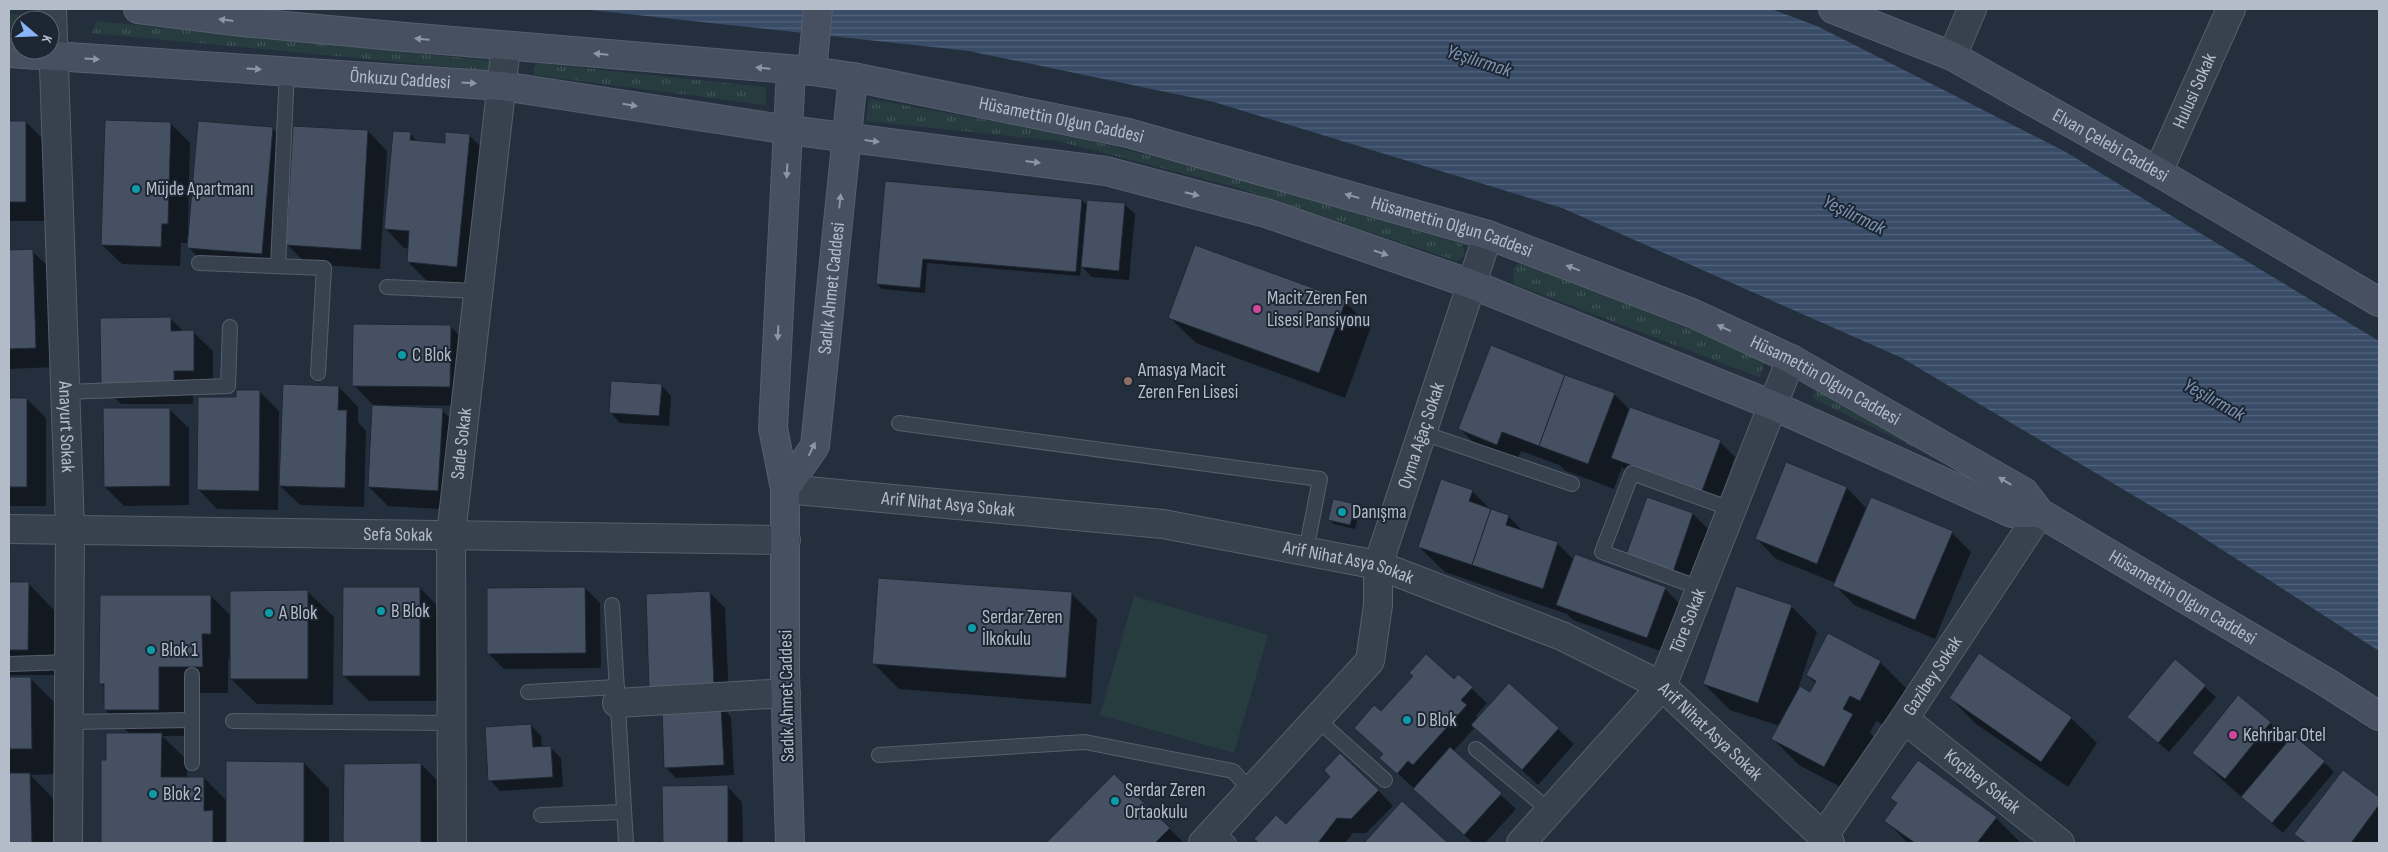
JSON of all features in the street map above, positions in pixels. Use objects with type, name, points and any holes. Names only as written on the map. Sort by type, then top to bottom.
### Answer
[{"type":"street","points":[[138,9],[244,22],[802,71]]},
{"type":"street","name":"Sadık Ahmet Caddesi","points":[[790,843],[786,694],[785,489],[773,428],[789,130],[818,9]]},
{"type":"street","name":"Elvan Çelebi Caddesi","points":[[1833,9],[1952,56],[2158,172],[2379,302]]},
{"type":"street","points":[[1952,56],[1972,9]]},
{"type":"street","name":"Hulusi Sokak","points":[[2158,172],[2231,9]]},
{"type":"street","name":"Sade Sokak","points":[[452,843],[451,535],[506,46]]},
{"type":"street","name":"Önkuzu Caddesi","points":[[60,56],[502,86],[789,130]]},
{"type":"street","name":"Anayurt Sokak","points":[[53,60],[70,528],[68,843]]},
{"type":"street","name":"Hüsamettin Olgun Caddesi","points":[[802,71],[853,77],[1128,133],[1488,236],[1692,313],[1791,359],[2024,492],[2040,514],[2326,682],[2379,716]]},
{"type":"street","name":"Sadık Ahmet Caddesi","points":[[785,489],[815,446],[853,77]]},
{"type":"street","name":"Hüsamettin Olgun Caddesi","points":[[789,130],[1106,171],[1266,212],[1472,284],[1772,406],[2012,513],[2040,514]]},
{"type":"street","name":"Oyma Ağaç Sokak","points":[[1216,839],[1251,791],[1370,661],[1378,605],[1378,565],[1488,236]]},
{"type":"street","name":"Töre Sokak","points":[[1521,843],[1662,686],[1791,359]]},
{"type":"street","name":"Arif Nihat Asya Sokak","points":[[785,489],[1162,524],[1378,565],[1562,636],[1662,686],[1826,840]]},
{"type":"street","name":"Gazibey Sokak","points":[[1826,840],[2040,514]]},
{"type":"street","name":"Sefa Sokak","points":[[9,529],[70,528],[786,540]]},
{"type":"street","name":"Hüsamettin Olgun Caddesi","points":[[2326,682],[2379,726]]},
{"type":"street","points":[[617,695],[786,694]]},
{"type":"street","name":"Koçibey Sokak","points":[[1904,719],[2060,843]]},
{"type":"lane","points":[[278,265],[287,71]]},
{"type":"lane","points":[[199,263],[324,268],[318,373]]},
{"type":"lane","points":[[387,287],[477,291]]},
{"type":"lane","points":[[65,392],[228,386],[230,327]]},
{"type":"lane","points":[[899,423],[1320,479],[1306,551]]},
{"type":"lane","points":[[1423,433],[1572,484]]},
{"type":"lane","points":[[1700,588],[1602,552],[1632,473],[1731,509]]},
{"type":"lane","points":[[612,605],[626,843]]},
{"type":"lane","points":[[9,664],[69,662]]},
{"type":"lane","points":[[192,675],[192,763]]},
{"type":"lane","points":[[528,692],[617,695]]},
{"type":"lane","points":[[1317,719],[1385,780]]},
{"type":"lane","points":[[69,722],[192,720]]},
{"type":"lane","points":[[234,720],[452,723]]},
{"type":"lane","points":[[879,756],[1086,742],[1233,771],[1251,791]]},
{"type":"lane","points":[[1476,749],[1550,811]]},
{"type":"lane","points":[[541,815],[624,812]]},
{"type":"green space","points":[[96,21],[494,61],[494,71],[92,33]]},
{"type":"green space","points":[[535,63],[766,87],[766,105],[534,75]]},
{"type":"green space","points":[[869,99],[1065,134],[1237,178],[1462,244],[1465,255],[1457,261],[1235,187],[1058,141],[866,121]]},
{"type":"green space","points":[[1522,261],[1766,360],[1759,377],[1514,284],[1513,268]]},
{"type":"green space","points":[[1819,384],[2006,492],[1812,398]]},
{"type":"green space","points":[[1134,596],[1268,635],[1234,753],[1100,715]]},
{"type":"water","name":"Yeşilırmak","points":[[582,9],[1771,9],[1817,26],[2064,151],[2379,341],[2379,651],[2190,529],[1902,358],[1562,208],[1214,102],[969,51]]},
{"type":"building","name":"Müjde Apartmanı","points":[[105,120],[171,122],[168,224],[162,224],[161,247],[101,245]]},
{"type":"building","points":[[9,121],[26,121],[26,202],[9,202]]},
{"type":"building","points":[[198,121],[273,127],[262,254],[187,248]]},
{"type":"building","points":[[293,126],[368,130],[361,250],[286,245]]},
{"type":"building","points":[[393,131],[411,132],[410,140],[445,143],[445,132],[470,134],[457,267],[407,262],[409,231],[384,229]]},
{"type":"building","points":[[885,181],[1082,199],[1076,272],[923,259],[920,288],[876,284]]},
{"type":"building","points":[[1087,200],[1125,203],[1119,271],[1081,267]]},
{"type":"building","name":"Macit Zeren Fen Lisesi Pansiyonu","points":[[1195,245],[1346,300],[1319,373],[1168,318]]},
{"type":"building","points":[[33,249],[36,348],[9,349],[9,250]]},
{"type":"building","points":[[171,317],[171,331],[194,330],[194,371],[174,371],[174,385],[101,385],[100,318]]},
{"type":"building","name":"C Blok","points":[[353,324],[451,325],[450,387],[352,386]]},
{"type":"building","points":[[1491,345],[1565,375],[1539,446],[1502,432],[1497,445],[1458,429]]},
{"type":"building","points":[[1565,375],[1615,393],[1588,464],[1539,446]]},
{"type":"building","points":[[611,381],[662,384],[659,416],[609,413]]},
{"type":"building","points":[[283,384],[339,386],[338,410],[347,410],[345,488],[279,486]]},
{"type":"building","points":[[236,390],[260,390],[259,491],[197,490],[198,397],[236,397]]},
{"type":"building","points":[[9,398],[27,398],[27,487],[9,487]]},
{"type":"building","points":[[372,405],[443,408],[438,491],[368,487]]},
{"type":"building","points":[[1630,407],[1721,440],[1702,491],[1611,458]]},
{"type":"building","points":[[103,408],[170,408],[170,486],[104,487]]},
{"type":"building","points":[[1786,462],[1847,487],[1817,564],[1755,539]]},
{"type":"building","points":[[1441,479],[1473,490],[1469,501],[1491,509],[1472,565],[1418,547]]},
{"type":"building","points":[[1647,497],[1693,513],[1673,572],[1626,555]]},
{"type":"building","points":[[1871,497],[1953,531],[1915,620],[1833,586]]},
{"type":"building","name":"Danışma","points":[[1333,499],[1356,504],[1350,525],[1328,520]]},
{"type":"building","points":[[1491,509],[1509,515],[1506,525],[1558,542],[1543,589],[1472,565]]},
{"type":"building","points":[[1575,554],[1666,587],[1647,638],[1556,605]]},
{"type":"building","name":"Serdar Zeren İlkokulu","points":[[878,578],[1072,592],[1066,678],[872,664]]},
{"type":"building","points":[[9,582],[29,582],[28,650],[9,650]]},
{"type":"building","points":[[1736,586],[1792,605],[1758,703],[1703,684]]},
{"type":"building","name":"B Blok","points":[[343,587],[420,587],[420,676],[342,676]]},
{"type":"building","points":[[585,587],[586,653],[487,654],[487,588]]},
{"type":"building","name":"A Blok","points":[[308,590],[308,679],[230,679],[230,591]]},
{"type":"building","points":[[710,591],[714,686],[649,689],[646,594]]},
{"type":"building","name":"Blok 1","points":[[100,595],[211,595],[211,634],[202,634],[203,667],[159,667],[159,710],[104,710],[104,684],[99,684]]},
{"type":"building","points":[[1828,633],[1881,661],[1860,701],[1850,696],[1843,709],[1853,714],[1824,767],[1771,739],[1800,686],[1810,692],[1816,681],[1806,675]]},
{"type":"building","points":[[1979,653],[2072,717],[2041,762],[1949,698]]},
{"type":"building","name":"D Blok","points":[[1426,654],[1454,679],[1458,674],[1473,687],[1461,700],[1467,705],[1413,765],[1408,761],[1397,774],[1379,758],[1383,754],[1354,728],[1374,705],[1381,711],[1413,676],[1409,673]]},
{"type":"building","points":[[2175,659],[2206,685],[2158,743],[2127,717]]},
{"type":"building","points":[[9,677],[31,677],[32,749],[9,749]]},
{"type":"building","points":[[1509,683],[1559,728],[1522,770],[1471,725]]},
{"type":"building","name":"Kehribar Otel","points":[[2238,695],[2271,722],[2225,779],[2192,753]]},
{"type":"building","points":[[721,705],[724,765],[664,768],[662,708]]},
{"type":"building","points":[[531,724],[533,747],[551,746],[553,777],[488,781],[485,727]]},
{"type":"building","name":"Blok 2","points":[[106,733],[162,733],[161,777],[204,777],[204,811],[213,810],[213,843],[101,843],[101,760],[106,760]]},
{"type":"building","points":[[2293,735],[2325,761],[2272,823],[2241,797]]},
{"type":"building","points":[[1450,747],[1502,793],[1464,835],[1413,789]]},
{"type":"building","points":[[1340,753],[1379,790],[1351,819],[1337,818],[1318,843],[1259,843],[1254,839],[1276,815],[1286,824],[1330,777],[1324,770]]},
{"type":"building","points":[[1918,760],[1997,817],[1977,843],[1915,843],[1884,821],[1897,803],[1890,798]]},
{"type":"building","points":[[226,761],[304,762],[304,843],[226,843]]},
{"type":"building","points":[[421,763],[421,843],[343,843],[344,764]]},
{"type":"building","points":[[2343,770],[2379,797],[2379,805],[2351,843],[2306,843],[2294,834]]},
{"type":"building","points":[[9,773],[30,773],[32,843],[9,843]]},
{"type":"building","name":"Serdar Zeren Ortaokulu","points":[[1114,774],[1170,828],[1155,843],[1046,843]]},
{"type":"building","points":[[728,785],[728,843],[663,843],[662,786]]},
{"type":"building","points":[[1402,801],[1448,843],[1364,843]]},
{"type":"place","name":"Müjde Apartmanı","points":[[136,189]]},
{"type":"place","name":"Macit Zeren Fen Lisesi Pansiyonu","points":[[1257,309]]},
{"type":"place","name":"C Blok","points":[[402,355]]},
{"type":"place","name":"Amasya Macit Zeren Fen Lisesi","points":[[1128,381]]},
{"type":"place","name":"Danışma","points":[[1342,512]]},
{"type":"place","name":"B Blok","points":[[381,611]]},
{"type":"place","name":"A Blok","points":[[269,613]]},
{"type":"place","name":"Serdar Zeren İlkokulu","points":[[972,628]]},
{"type":"place","name":"Blok 1","points":[[151,650]]},
{"type":"place","name":"D Blok","points":[[1407,720]]},
{"type":"place","name":"Kehribar Otel","points":[[2233,735]]},
{"type":"place","name":"Blok 2","points":[[153,794]]},
{"type":"place","name":"Serdar Zeren Ortaokulu","points":[[1115,801]]}]
